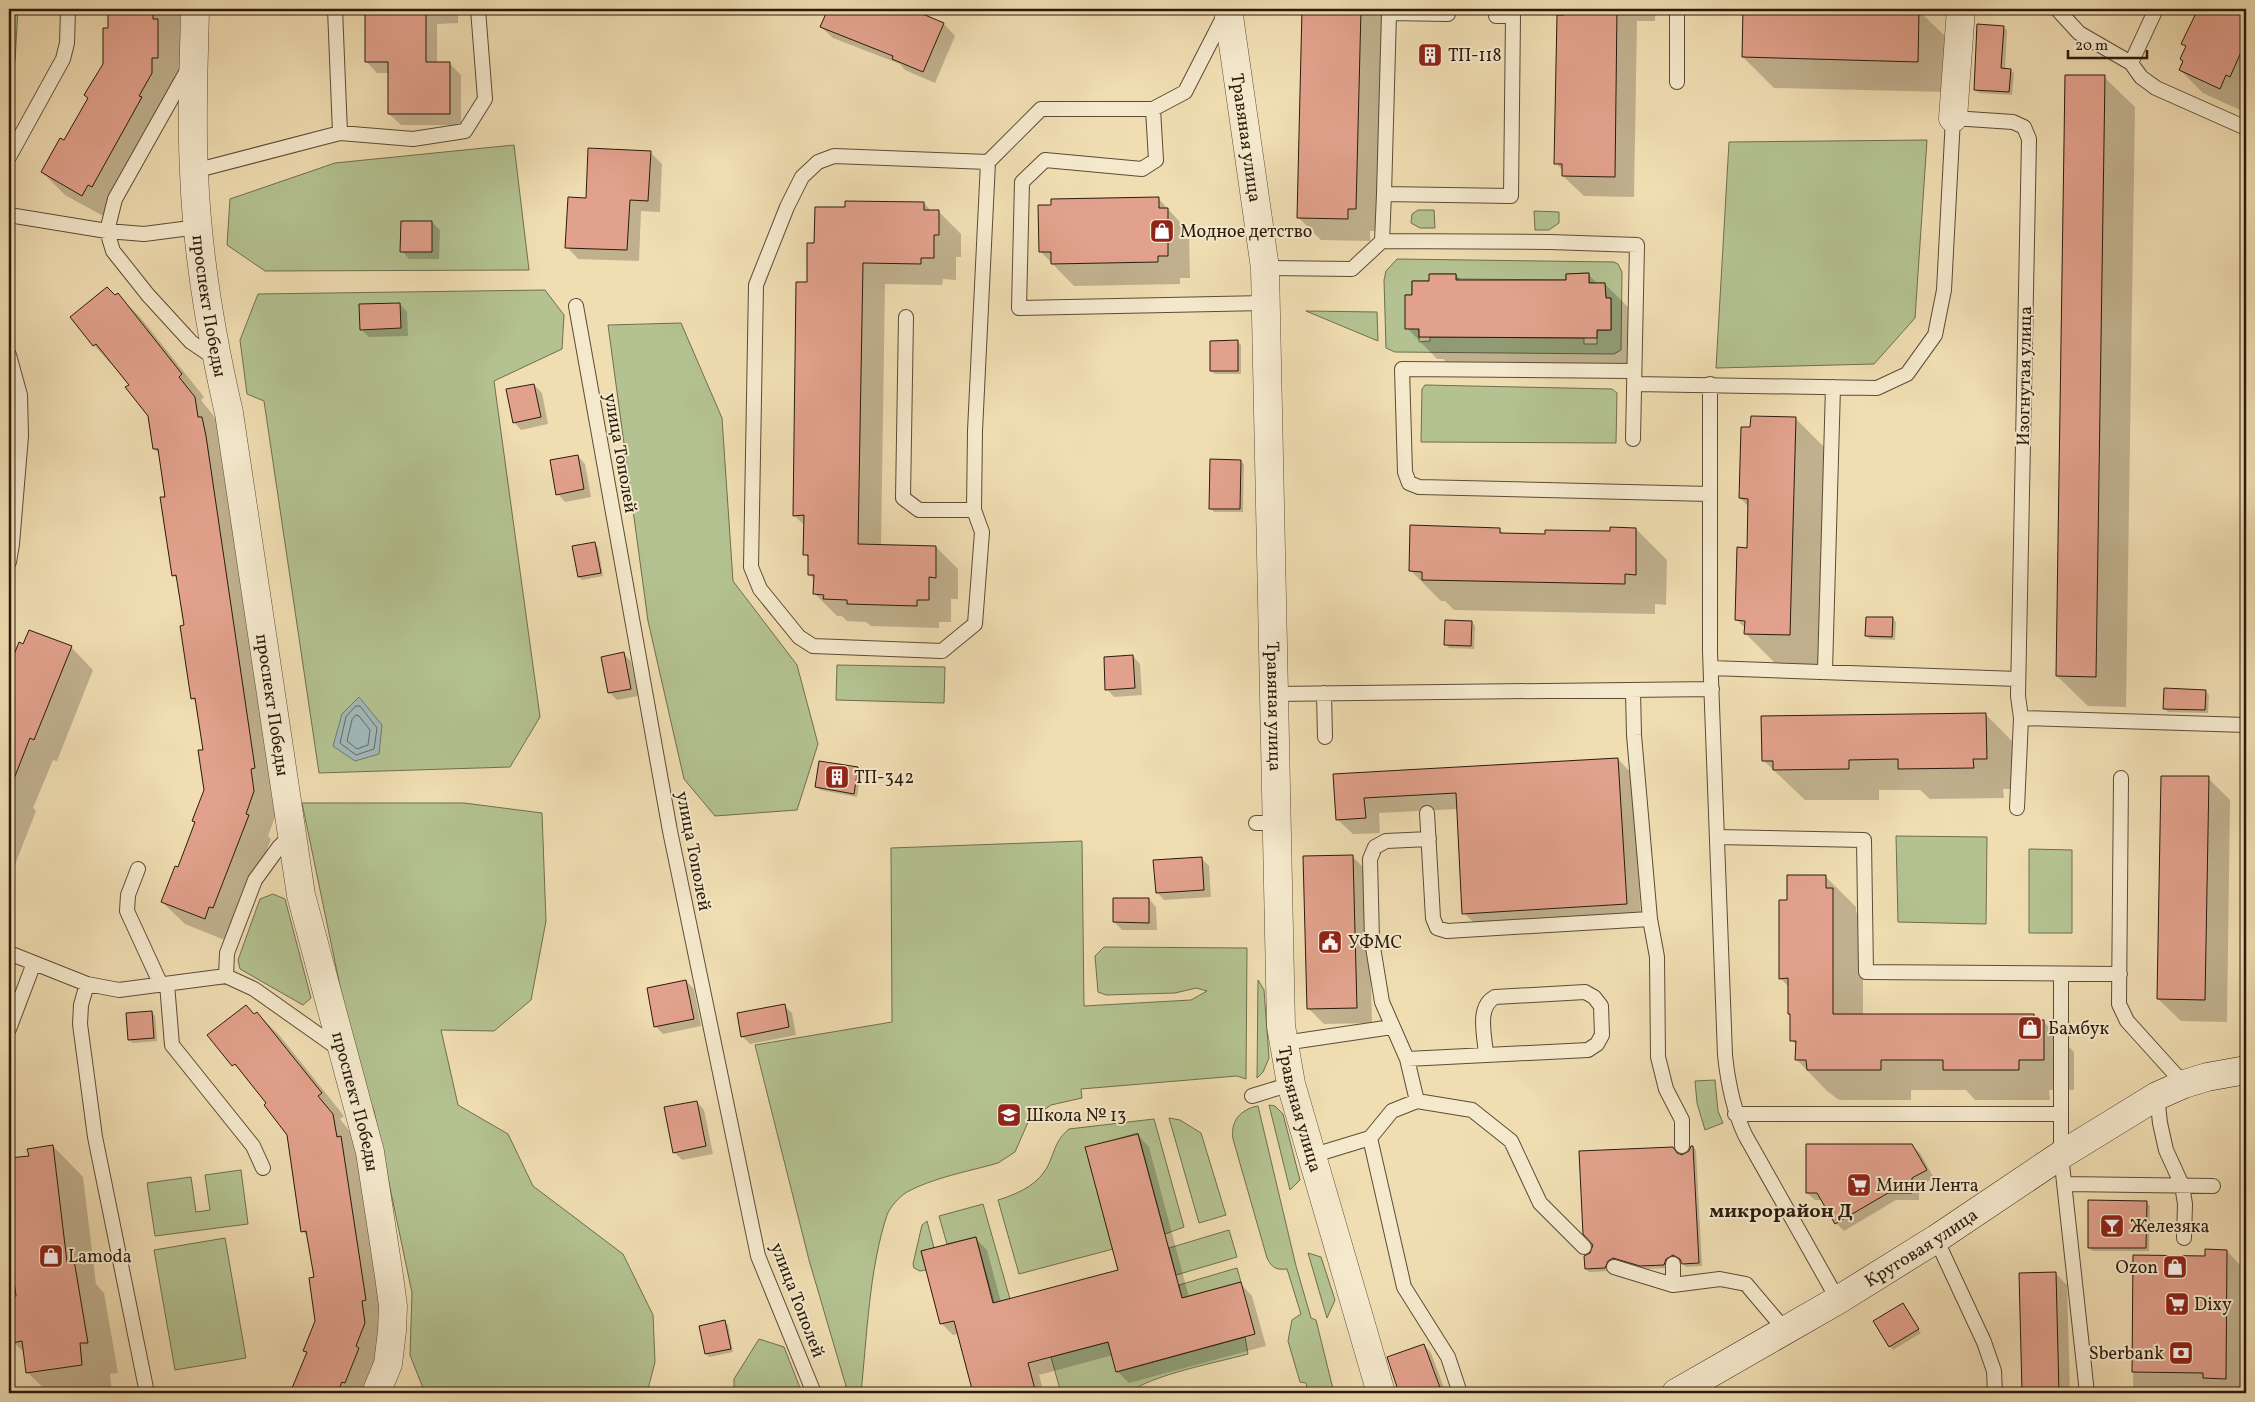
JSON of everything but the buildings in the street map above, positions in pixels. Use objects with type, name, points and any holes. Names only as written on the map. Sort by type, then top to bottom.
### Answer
[{"type":"street","name":"проспект Победы","points":[[195,9],[194,171],[198,227],[216,360],[229,413],[302,895],[370,1152],[394,1306],[388,1364],[376,1393]]},
{"type":"street","name":"Травяная улица","points":[[1228,9],[1265,268],[1274,694],[1267,823],[1281,1026],[1291,1084],[1382,1393]]},
{"type":"street","points":[[1953,118],[1960,9]]},
{"type":"street","name":"Круговая улица","points":[[1676,1393],[1838,1300],[2157,1096],[2184,1084],[2207,1077],[2246,1070]]},
{"type":"lane","points":[[9,157],[64,59],[68,43],[68,9]]},
{"type":"lane","points":[[335,9],[340,133]]},
{"type":"lane","points":[[194,171],[340,133],[414,139],[465,131],[485,98],[478,9]]},
{"type":"lane","points":[[988,162],[834,156],[818,162],[802,177],[787,207],[756,285],[751,567],[760,589],[799,637],[813,646],[942,651],[976,624],[982,532],[974,510],[975,431],[988,162],[1041,109],[1153,109],[1185,92],[1228,9]]},
{"type":"lane","points":[[1677,9],[1677,82]]},
{"type":"lane","points":[[2057,9],[2079,33],[2130,63],[2141,77],[2156,88],[2244,122]]},
{"type":"lane","points":[[2130,63],[2156,9]]},
{"type":"lane","points":[[1382,241],[1389,13],[1448,14]]},
{"type":"lane","points":[[1384,194],[1510,196],[1513,16],[1496,16]]},
{"type":"lane","points":[[194,58],[115,199],[107,231],[113,251],[148,295],[191,342],[216,360]]},
{"type":"lane","points":[[1153,109],[1156,160],[1142,170],[1045,160],[1022,182],[1019,308],[1265,304]]},
{"type":"lane","points":[[1710,494],[1419,487],[1409,483],[1405,472],[1402,369],[1635,377],[1710,384],[1877,388],[1907,374],[1935,335],[1944,290],[1953,118]]},
{"type":"lane","name":"Изогнутая улица","points":[[1953,118],[2013,122],[2024,126],[2029,139],[2018,679],[2021,718],[2017,808]]},
{"type":"lane","points":[[9,215],[107,231],[144,234],[198,227]]},
{"type":"lane","points":[[1265,268],[1352,269],[1382,241],[1550,242],[1637,245],[1633,439]]},
{"type":"lane","name":"улица Тополей","points":[[576,306],[671,839],[758,1256],[814,1393]]},
{"type":"lane","points":[[906,317],[903,498],[919,510],[974,510]]},
{"type":"lane","points":[[9,355],[20,395],[21,436],[9,562]]},
{"type":"lane","points":[[1710,384],[1711,668],[1725,1055],[1728,1087],[1735,1114],[1745,1135],[1838,1300]]},
{"type":"lane","points":[[1825,671],[1833,387]]},
{"type":"lane","points":[[1711,668],[2018,679]]},
{"type":"lane","points":[[1274,694],[1712,689]]},
{"type":"lane","points":[[1633,691],[1634,735],[1650,919],[1657,957],[1658,1057],[1666,1089],[1682,1120],[1682,1146]]},
{"type":"lane","points":[[1324,693],[1325,737]]},
{"type":"lane","points":[[2021,718],[2246,725]]},
{"type":"lane","points":[[2120,778],[2120,1004],[2127,1021],[2184,1084]]},
{"type":"lane","points":[[1427,813],[1434,918],[1437,928],[1448,931],[1650,919]]},
{"type":"lane","points":[[226,976],[227,953],[255,880],[279,847],[292,836]]},
{"type":"lane","points":[[1717,837],[1864,840],[1866,972],[2120,974]]},
{"type":"lane","points":[[1417,1100],[1406,1060],[1382,1002],[1372,941],[1370,859],[1375,847],[1386,841],[1429,839]]},
{"type":"lane","points":[[138,869],[128,895],[127,911],[164,984],[172,1045],[253,1146],[263,1168]]},
{"type":"lane","points":[[9,953],[87,984],[119,990],[226,976],[254,990],[343,1051]]},
{"type":"lane","points":[[9,1030],[34,964]]},
{"type":"lane","points":[[2061,974],[2061,1156],[2087,1393]]},
{"type":"lane","points":[[87,984],[81,1005],[80,1024],[95,1137],[144,1393]]},
{"type":"lane","points":[[1406,1060],[1588,1050],[1597,1044],[1602,1035],[1601,1006],[1594,997],[1585,992],[1495,997],[1487,1002],[1483,1010],[1486,1055]]},
{"type":"lane","points":[[1284,1043],[1392,1027]]},
{"type":"lane","points":[[1252,1096],[1291,1084]]},
{"type":"lane","points":[[2157,1096],[2166,1150],[2182,1185],[2185,1204],[2184,1238]]},
{"type":"lane","points":[[1311,1156],[1370,1138],[1392,1111],[1417,1100],[1472,1110],[1511,1140],[1540,1204],[1584,1247]]},
{"type":"lane","points":[[1735,1114],[2061,1114]]},
{"type":"lane","points":[[1370,1138],[1404,1287],[1448,1357],[1460,1393]]},
{"type":"lane","points":[[2064,1184],[2213,1186]]},
{"type":"lane","points":[[1936,1239],[1984,1342],[1994,1372],[1995,1393]]},
{"type":"lane","points":[[1673,1264],[1673,1285]]},
{"type":"lane","points":[[1614,1267],[1673,1285],[1720,1279],[1746,1284],[1785,1330]]},
{"type":"green space","points":[[9,9],[18,9],[15,61],[9,61]]},
{"type":"green space","points":[[1927,140],[1915,318],[1874,364],[1716,368],[1729,142]]},
{"type":"green space","points":[[514,145],[529,270],[265,271],[227,245],[230,199],[335,163]]},
{"type":"green space","points":[[1418,210],[1434,210],[1435,228],[1420,228],[1411,223],[1412,214]]},
{"type":"green space","points":[[1534,211],[1559,212],[1559,223],[1549,230],[1535,230]]},
{"type":"green space","points":[[1397,259],[1614,262],[1618,264],[1622,272],[1621,350],[1614,354],[1395,352],[1386,348],[1384,280],[1386,271]],"holes":[[[1589,273],[1589,283],[1605,283],[1606,298],[1611,298],[1611,330],[1597,330],[1597,344],[1584,344],[1584,338],[1430,337],[1430,341],[1419,342],[1419,329],[1405,295],[1412,295],[1412,281],[1429,281],[1430,274],[1456,274],[1456,279],[1566,280],[1566,274]]]},
{"type":"green space","points":[[545,290],[564,315],[562,349],[494,381],[540,717],[510,767],[319,773],[264,401],[247,394],[240,340],[258,294]]},
{"type":"green space","points":[[1306,311],[1377,312],[1378,341]]},
{"type":"green space","points":[[681,323],[722,418],[733,581],[797,665],[818,744],[797,810],[715,816],[684,779],[648,621],[608,325]]},
{"type":"green space","points":[[1425,385],[1612,389],[1617,393],[1616,443],[1421,442],[1422,389]]},
{"type":"green space","points":[[837,665],[945,667],[944,703],[836,700]]},
{"type":"green space","points":[[302,803],[464,803],[542,813],[546,921],[531,1000],[494,1031],[441,1030],[458,1105],[508,1134],[533,1186],[623,1254],[653,1315],[655,1362],[647,1393],[425,1393],[410,1355],[412,1293],[374,1111],[357,1068]]},
{"type":"green space","points":[[1896,836],[1987,837],[1986,924],[1898,922]]},
{"type":"green space","points":[[1082,841],[1084,1006],[1191,1000],[1207,991],[1196,988],[1175,993],[1106,995],[1098,992],[1095,956],[1104,947],[1247,948],[1246,1079],[1237,1076],[1081,1089],[1082,1098],[1051,1105],[1029,1120],[1015,1152],[998,1163],[939,1179],[904,1194],[898,1199],[887,1215],[876,1258],[872,1280],[861,1393],[848,1393],[809,1260],[755,1045],[892,1022],[891,848]]},
{"type":"green space","points":[[2029,849],[2072,850],[2072,933],[2029,933]]},
{"type":"green space","points":[[273,894],[285,899],[311,998],[303,1005],[240,969],[238,960],[260,899]]},
{"type":"green space","points":[[1258,980],[1264,990],[1269,1058],[1263,1072],[1257,1078]]},
{"type":"green space","points":[[1715,1080],[1718,1111],[1723,1123],[1705,1130],[1697,1103],[1695,1081]]},
{"type":"green space","points":[[1269,1105],[1275,1106],[1283,1114],[1300,1180],[1290,1190]]},
{"type":"green space","points":[[1258,1106],[1296,1266],[1311,1318],[1316,1320],[1334,1393],[1309,1393],[1306,1383],[1300,1382],[1288,1341],[1292,1320],[1301,1314],[1287,1269],[1275,1268],[1267,1258],[1233,1139],[1233,1127],[1238,1117],[1246,1110]]},
{"type":"green space","points":[[1169,1118],[1180,1120],[1201,1133],[1226,1215],[1199,1223]]},
{"type":"green space","points":[[1154,1119],[1184,1227],[1165,1234],[1138,1133],[1086,1148],[1113,1249],[1019,1274],[998,1200],[1023,1190],[1040,1177],[1048,1166],[1059,1140],[1069,1129]]},
{"type":"green space","points":[[241,1170],[248,1224],[155,1236],[147,1183],[191,1177],[196,1212],[210,1210],[205,1175]]},
{"type":"green space","points":[[983,1204],[1010,1299],[994,1303],[976,1237],[947,1244],[939,1216]]},
{"type":"green space","points":[[927,1221],[934,1248],[921,1251],[926,1270],[920,1271],[914,1268],[913,1264],[922,1225]]},
{"type":"green space","points":[[1229,1230],[1237,1257],[1176,1275],[1169,1248]]},
{"type":"green space","points":[[225,1238],[246,1358],[175,1370],[154,1250]]},
{"type":"green space","points":[[1308,1253],[1321,1257],[1335,1300],[1327,1318]]},
{"type":"green space","points":[[1237,1268],[1241,1282],[1182,1298],[1179,1285]]},
{"type":"green space","points":[[1245,1337],[1248,1354],[1152,1380],[1129,1393],[1061,1393],[1051,1357],[1108,1342],[1117,1372]]},
{"type":"green space","points":[[759,1339],[784,1347],[802,1393],[734,1393],[734,1379]]},
{"type":"water","points":[[359,697],[382,725],[379,754],[355,761],[333,746],[342,714]]},
{"type":"place","name":"ТП-118","points":[[1430,55]]},
{"type":"place","name":"Модное детство","points":[[1162,231]]},
{"type":"place","name":"ТП-342","points":[[837,777]]},
{"type":"place","name":"УФМС","points":[[1330,942]]},
{"type":"place","name":"Бамбук","points":[[2030,1028]]},
{"type":"place","name":"Школа № 13","points":[[1009,1115]]},
{"type":"place","name":"Мини Лента","points":[[1859,1185]]},
{"type":"place","name":"Железяка","points":[[2112,1226]]},
{"type":"place","name":"Lamoda","points":[[51,1256]]},
{"type":"place","name":"Ozon","points":[[2175,1267]]},
{"type":"place","name":"Dixy","points":[[2177,1304]]},
{"type":"place","name":"Sberbank","points":[[2181,1353]]},
{"type":"district","name":"микрорайон Д","points":[[1781,1210]]}]
